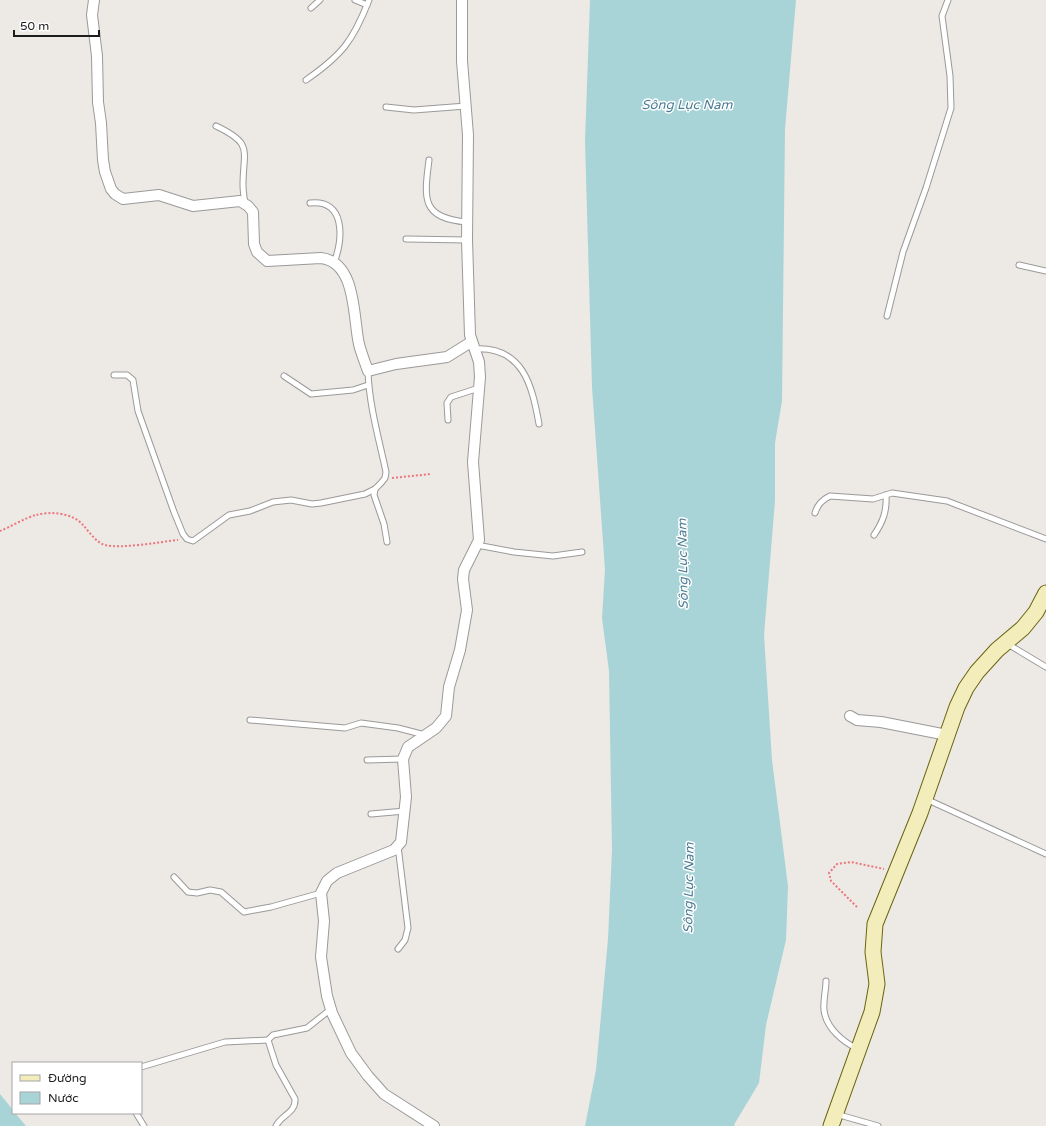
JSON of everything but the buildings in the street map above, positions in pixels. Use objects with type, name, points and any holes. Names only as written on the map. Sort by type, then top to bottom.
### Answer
[{"type":"street","points":[[94,0],[92,15],[97,56],[98,102],[103,160],[108,181],[115,194],[119,197],[127,199],[159,195],[192,206],[240,201],[253,212],[254,244],[257,252],[267,261],[321,258],[327,259],[334,263],[345,274],[349,286],[354,304],[359,344],[368,371],[396,364],[447,357],[472,346]]},
{"type":"street","points":[[434,1126],[397,1103],[377,1088],[351,1053],[331,1009],[327,996],[321,957],[324,922],[321,893],[327,881],[337,874],[387,853],[398,846],[401,842],[405,811],[402,759],[408,747],[436,728],[446,716],[449,687],[460,650],[467,610],[463,579],[464,570],[479,540],[474,462],[480,388],[480,366],[472,346],[467,240],[468,135],[462,61],[462,0]]},
{"type":"street","points":[[833,1120],[872,1012],[876,995],[877,984],[872,937],[875,924],[925,799],[947,735],[966,688],[985,662],[1023,628],[1045,599]]},
{"type":"street","points":[[850,716],[856,720],[881,722],[947,735]]},
{"type":"lane","points":[[311,8],[320,0]]},
{"type":"lane","points":[[306,80],[329,63],[344,48],[368,2],[356,0]]},
{"type":"lane","points":[[887,316],[903,252],[926,188],[951,108],[950,76],[942,16],[948,0]]},
{"type":"lane","points":[[386,107],[414,110],[466,106]]},
{"type":"lane","points":[[216,126],[238,139],[245,150],[243,184],[245,204]]},
{"type":"lane","points":[[430,160],[425,191],[430,205],[442,218],[467,222]]},
{"type":"lane","points":[[310,204],[318,202],[326,205],[337,216],[341,237],[340,248],[334,263]]},
{"type":"lane","points":[[406,239],[467,240]]},
{"type":"lane","points":[[1019,264],[1046,271]]},
{"type":"lane","points":[[472,346],[506,353],[521,368],[535,404],[539,424]]},
{"type":"lane","points":[[114,375],[127,375],[133,380],[138,411],[174,512],[187,539],[190,541],[195,540],[229,515],[250,511],[273,502],[291,500],[312,504],[321,503],[365,494],[375,489],[385,478],[386,472],[372,410],[368,385],[368,371]]},
{"type":"lane","points":[[284,376],[311,394],[353,390],[368,385]]},
{"type":"lane","points":[[448,420],[447,403],[451,397],[480,388]]},
{"type":"lane","points":[[375,489],[374,495],[384,524],[387,542]]},
{"type":"lane","points":[[815,513],[818,505],[830,496],[873,499],[892,493],[906,494],[946,501],[1046,539]]},
{"type":"lane","points":[[874,535],[882,523],[887,507],[886,495]]},
{"type":"lane","points":[[477,545],[514,552],[553,556],[582,552]]},
{"type":"lane","points":[[1006,643],[1046,667]]},
{"type":"lane","points":[[250,720],[345,728],[361,723],[398,728],[426,735]]},
{"type":"lane","points":[[367,760],[402,759]]},
{"type":"lane","points":[[925,799],[1046,854]]},
{"type":"lane","points":[[371,814],[405,811]]},
{"type":"lane","points":[[398,846],[408,928],[405,940],[398,949]]},
{"type":"lane","points":[[174,877],[188,892],[197,893],[210,890],[220,892],[244,912],[271,907],[321,893]]},
{"type":"lane","points":[[826,982],[824,1011],[832,1030],[849,1045],[859,1049]]},
{"type":"lane","points":[[142,1066],[225,1042],[268,1040],[273,1035],[307,1028],[331,1009]]},
{"type":"lane","points":[[268,1040],[276,1065],[295,1099],[294,1108],[278,1122],[276,1126]]},
{"type":"lane","points":[[137,1114],[144,1126]]},
{"type":"lane","points":[[833,1120],[878,1126]]},
{"type":"path","points":[[385,478],[431,474]]},
{"type":"path","points":[[0,531],[36,515],[54,514],[71,516],[82,523],[91,535],[104,545],[117,546],[187,539]]},
{"type":"path","points":[[857,907],[831,881],[829,873],[837,864],[851,862],[895,871]]},
{"type":"water","name":"Sông Lục Nam","points":[[590,0],[796,0],[785,129],[782,401],[775,443],[775,501],[764,635],[772,760],[788,886],[786,940],[766,1025],[759,1083],[734,1126],[585,1126],[596,1070],[608,939],[612,850],[609,671],[602,618],[605,570],[592,387],[585,141]]},
{"type":"water","points":[[0,1094],[12,1109],[12,1114],[16,1114],[26,1126],[0,1126]]}]
